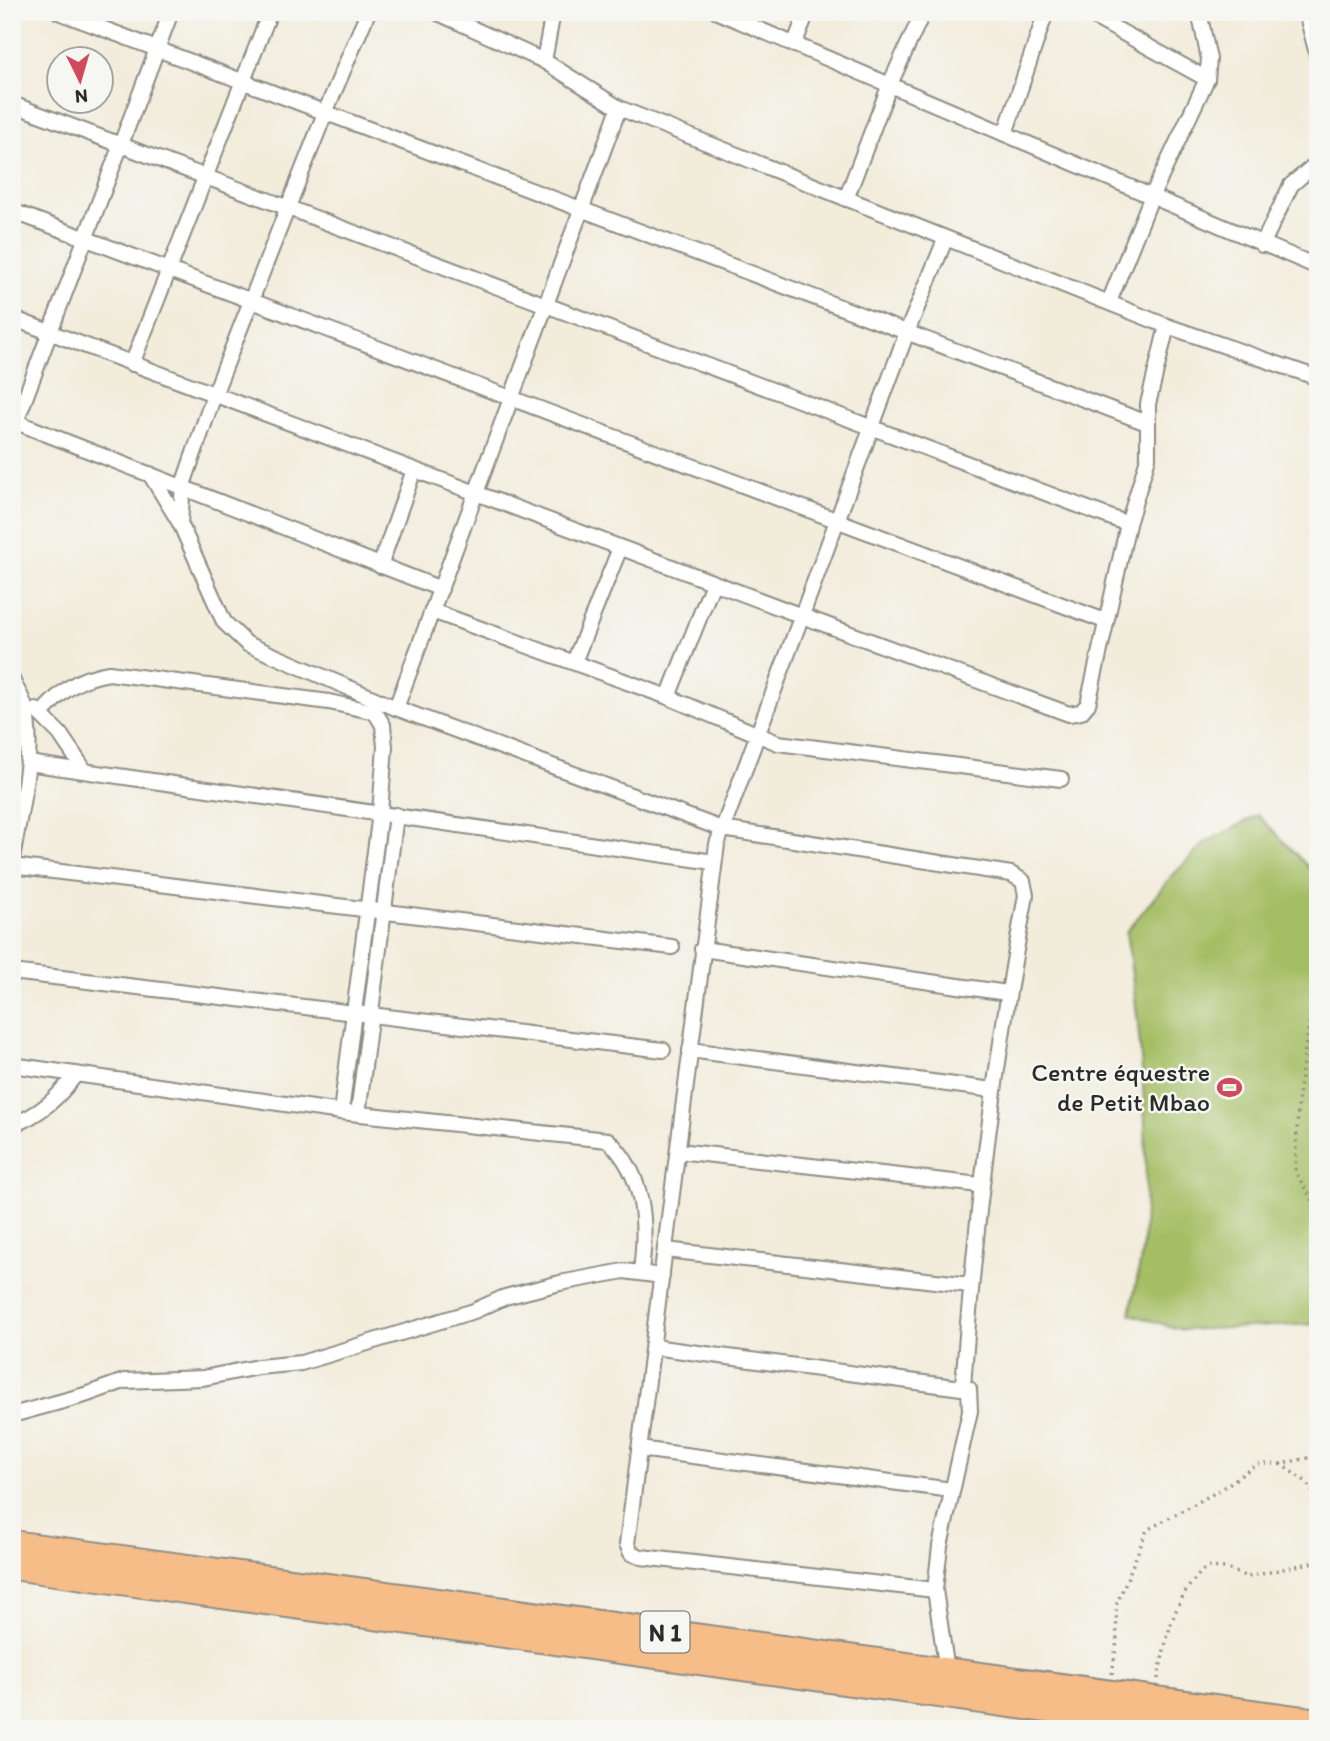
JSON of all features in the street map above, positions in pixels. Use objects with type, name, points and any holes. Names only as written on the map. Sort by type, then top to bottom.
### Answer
[{"type":"highway","name":"N 1","points":[[12,1544],[1318,1722]]},
{"type":"highway","name":"N 1","points":[[12,1566],[1191,1729]]},
{"type":"street","points":[[59,12],[1147,423]]},
{"type":"street","points":[[171,12],[14,423],[183,485],[440,589]]},
{"type":"street","points":[[132,364],[270,12]]},
{"type":"street","points":[[180,523],[183,485],[214,395],[287,207],[368,12]]},
{"type":"street","points":[[436,12],[451,15],[544,61],[619,108],[945,240],[1167,326],[1318,378]]},
{"type":"street","points":[[544,61],[553,12]]},
{"type":"street","points":[[718,12],[1318,267]]},
{"type":"street","points":[[794,45],[807,12]]},
{"type":"street","points":[[846,199],[890,84],[923,12]]},
{"type":"street","points":[[1005,134],[1046,12]]},
{"type":"street","points":[[1085,12],[1207,79]]},
{"type":"street","points":[[1109,302],[1151,198],[1207,79],[1209,59],[1199,12]]},
{"type":"street","points":[[1306,12],[1318,58]]},
{"type":"street","points":[[12,104],[1128,524]]},
{"type":"street","points":[[396,708],[619,108]]},
{"type":"street","points":[[1262,245],[1291,185],[1318,162]]},
{"type":"street","points":[[12,211],[1105,621]]},
{"type":"street","points":[[935,1590],[641,1557],[631,1553],[626,1544],[666,1250],[702,949],[714,862],[722,829],[871,427],[945,240]]},
{"type":"street","points":[[12,318],[802,617],[1069,714],[1081,712],[1088,704],[1128,524],[1148,458],[1150,445],[1147,423],[1152,379],[1167,326]]},
{"type":"street","points":[[380,566],[414,470]]},
{"type":"street","points":[[150,474],[180,523],[224,622],[247,644],[396,708],[722,829],[1011,874],[1023,881],[1026,895],[1007,993],[981,1185],[963,1386]]},
{"type":"street","points":[[574,662],[620,548]]},
{"type":"street","points":[[668,697],[713,583]]},
{"type":"street","points":[[432,611],[801,748],[1060,779]]},
{"type":"street","points":[[41,714],[61,691],[85,677],[109,673],[360,707],[375,712],[383,725],[385,747],[380,813],[341,1112]]},
{"type":"street","points":[[12,679],[23,701],[28,724],[28,764],[12,863],[672,947]]},
{"type":"street","points":[[23,701],[41,714],[60,734],[85,771]]},
{"type":"street","points":[[28,764],[714,862]]},
{"type":"street","points":[[358,1114],[396,816]]},
{"type":"street","points":[[702,949],[1007,993]]},
{"type":"street","points":[[12,972],[663,1050]]},
{"type":"street","points":[[690,1050],[993,1090]]},
{"type":"street","points":[[12,1065],[341,1112],[608,1140],[618,1150],[638,1186],[645,1236],[641,1271]]},
{"type":"street","points":[[12,1125],[29,1119],[56,1101],[76,1074]]},
{"type":"street","points":[[678,1151],[981,1185]]},
{"type":"street","points":[[666,1250],[970,1286]]},
{"type":"street","points":[[12,1415],[96,1392],[124,1381],[203,1378],[301,1363],[474,1311],[505,1297],[606,1274],[641,1271],[662,1276]]},
{"type":"street","points":[[653,1347],[963,1386],[969,1389],[970,1404],[951,1490],[935,1590],[947,1671]]},
{"type":"street","points":[[639,1448],[951,1490]]},
{"type":"path","points":[[1318,836],[1318,845]]},
{"type":"path","points":[[1318,967],[1299,1089],[1295,1172],[1318,1209]]},
{"type":"path","points":[[1110,1692],[1117,1641],[1116,1606],[1147,1530],[1220,1490],[1257,1464],[1280,1464],[1318,1456]]},
{"type":"path","points":[[1280,1464],[1305,1481],[1318,1499]]},
{"type":"path","points":[[1153,1699],[1167,1636],[1177,1610],[1198,1575],[1207,1567],[1225,1568],[1248,1577],[1318,1562]]},
{"type":"green space","name":"Centre équestre de Petit Mbao","points":[[1258,815],[1318,877],[1318,1324],[1182,1330],[1130,1314],[1143,1240],[1146,1155],[1140,1043],[1126,932],[1171,877],[1206,842]]},
{"type":"place","name":"Centre équestre de Petit Mbao","points":[[1230,1087]]}]
